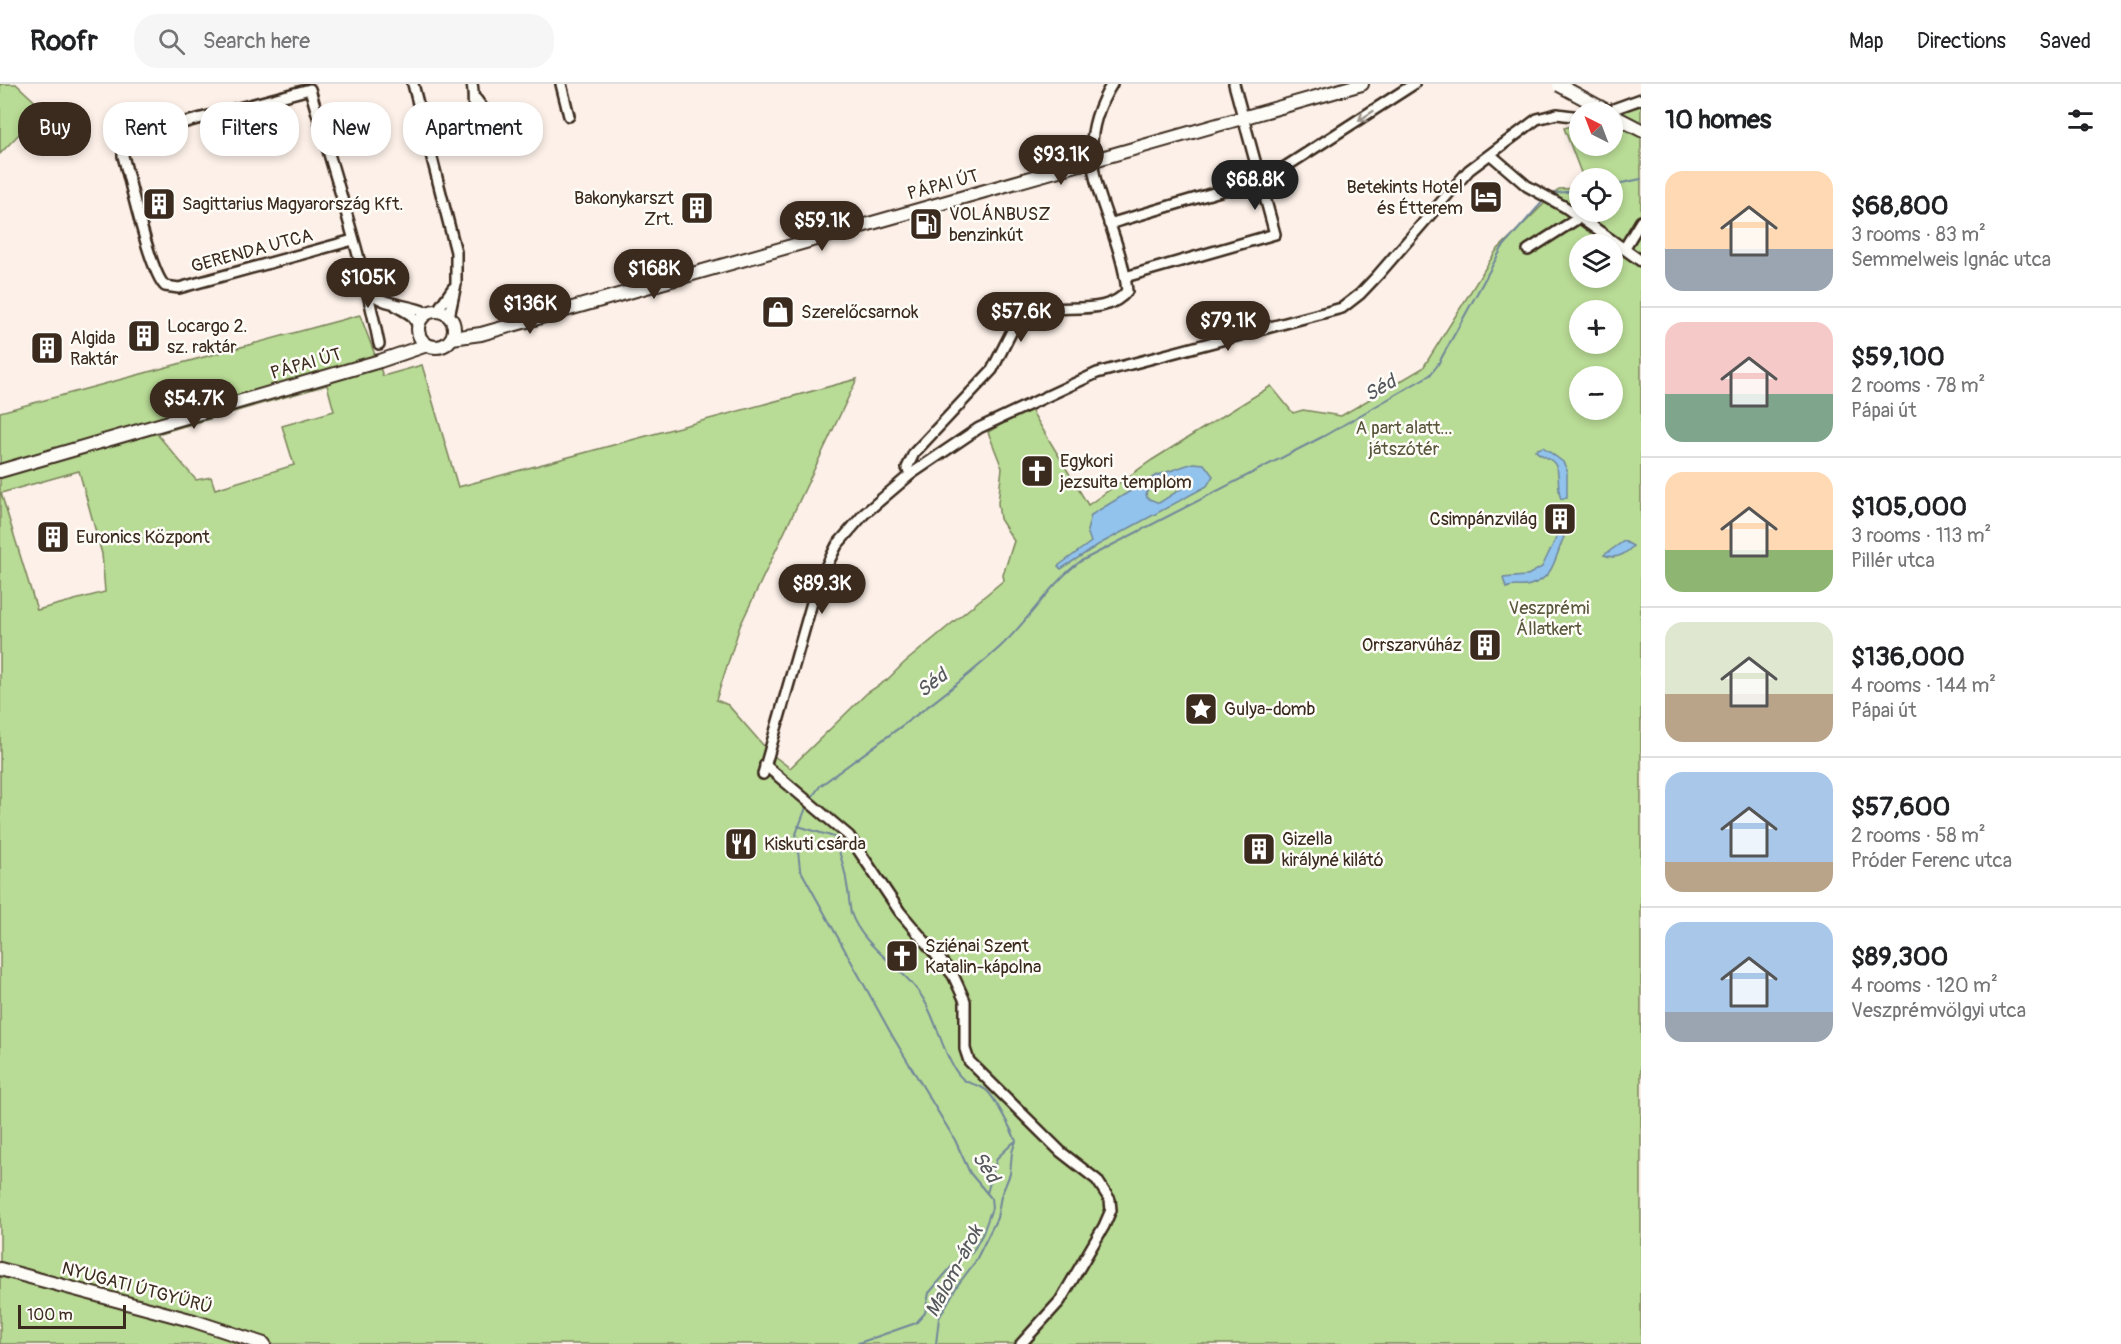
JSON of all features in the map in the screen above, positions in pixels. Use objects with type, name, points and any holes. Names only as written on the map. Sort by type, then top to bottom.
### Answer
[{"type":"main road","name":"PÁPAI ÚT","points":[[0,471],[380,361],[427,345],[442,346],[452,338],[492,330],[1362,84]]},
{"type":"main road","points":[[1558,85],[1589,102]]},
{"type":"main road","points":[[1623,121],[1641,130]]},
{"type":"main road","name":"PÁPAI ÚT","points":[[380,361],[417,328],[442,316],[464,328],[492,330]]},
{"type":"main road","points":[[442,316],[452,338]]},
{"type":"main road","points":[[417,328],[427,345]]},
{"type":"main road","name":"NYUGATI ÚTGYŰRŰ","points":[[0,1269],[194,1321],[264,1344]]},
{"type":"street","points":[[391,303],[405,304],[442,316],[456,284],[456,252],[413,84]]},
{"type":"street","points":[[472,84],[476,99]]},
{"type":"street","points":[[561,84],[569,116]]},
{"type":"street","points":[[910,474],[907,468],[914,453],[992,370],[1019,317],[1054,307],[1089,309],[1112,303],[1127,291],[1125,277],[1091,162],[1096,120],[1112,84]]},
{"type":"street","points":[[1125,277],[1275,234],[1234,84]]},
{"type":"street","points":[[1109,224],[1260,180],[1279,172],[1414,84]]},
{"type":"street","name":"GERENDA UTCA","points":[[310,89],[353,240],[178,288],[165,286],[161,283],[126,166],[123,145],[134,136],[310,89]]},
{"type":"street","points":[[1623,107],[1641,99]]},
{"type":"street","points":[[1021,1344],[1049,1314],[1104,1226],[1111,1210],[1108,1194],[1096,1180],[1030,1123],[969,1061],[965,1049],[965,1001],[953,975],[900,912],[849,836],[805,799],[764,770],[817,585],[826,564],[849,529],[910,474],[967,435],[1081,378],[1342,308],[1378,275],[1459,179],[1491,155],[1518,130],[1537,118],[1557,114],[1569,116]]},
{"type":"street","points":[[1491,155],[1521,181],[1569,210]]},
{"type":"street","points":[[1624,249],[1641,221]]},
{"type":"street","points":[[1528,250],[1572,222]]},
{"type":"street","points":[[1587,222],[1624,249],[1639,256]]},
{"type":"street","points":[[353,240],[379,344]]},
{"type":"street","points":[[365,286],[374,297],[406,311],[417,328]]},
{"type":"green space","points":[[0,84],[16,84],[35,102],[18,102],[18,135],[0,154]]},
{"type":"green space","points":[[1641,106],[1641,1344],[0,1344],[0,412],[360,315],[383,376],[422,365],[458,487],[857,379],[740,626],[716,700],[728,705],[770,753],[790,768],[867,693],[887,680],[904,663],[1004,580],[1003,575],[1014,541],[1000,519],[998,503],[1002,468],[988,432],[1030,408],[1088,505],[1152,460],[1271,386],[1293,413],[1303,410],[1341,416],[1423,368],[1496,251],[1559,189],[1569,188],[1569,222],[1623,222],[1623,168],[1579,168],[1575,156],[1623,156],[1623,111]],"holes":[[[327,385],[334,411],[282,426],[294,465],[215,489],[211,477],[196,480],[157,434]],[[79,471],[102,554],[105,592],[37,610],[1,493]]]},
{"type":"green space","points":[[1569,127],[1569,141],[1564,128]]},
{"type":"water","points":[[1543,447],[1563,462],[1567,470],[1567,497],[1561,499],[1555,464],[1535,450]]},
{"type":"water","points":[[1193,463],[1204,464],[1213,476],[1207,486],[1098,545],[1061,569],[1058,566],[1091,542],[1087,531],[1091,515],[1155,476]],"holes":[[[1177,476],[1181,489],[1159,503],[1147,498],[1146,493],[1160,481]]]},
{"type":"water","points":[[1559,532],[1564,537],[1553,566],[1545,577],[1530,585],[1506,588],[1503,578],[1526,576],[1542,567]]},
{"type":"water","points":[[1624,541],[1633,546],[1627,552],[1616,557],[1604,555]]},
{"type":"waterway","name":"Séd","points":[[1623,183],[1641,179]]},
{"type":"waterway","name":"Séd","points":[[1550,194],[1569,191]]},
{"type":"waterway","name":"Séd","points":[[810,800],[820,786],[934,702],[999,648],[1059,580],[1081,561],[1324,436],[1430,375],[1502,248],[1544,200]]},
{"type":"waterway","name":"Séd","points":[[807,805],[796,834],[800,869],[893,1037],[955,1140],[970,1173],[991,1198],[992,1208],[983,1233],[972,1253],[953,1265],[929,1293],[925,1313],[916,1323],[856,1344]]},
{"type":"waterway","name":"Malom-árok","points":[[798,826],[834,837],[845,873],[851,913],[857,926],[865,938],[916,988],[928,1008],[954,1068],[963,1079],[986,1090],[1016,1141],[1012,1152],[1010,1174],[1001,1196],[997,1218],[975,1262],[957,1286],[939,1318],[936,1344]]},
{"type":"waterway","name":"Malom-árok","points":[[987,1193],[997,1158],[1014,1142]]},
{"type":"place","name":"Betekints Hotel és Étterem","points":[[1486,197]]},
{"type":"place","name":"Sagittarius Magyarország Kft.","points":[[159,204]]},
{"type":"place","name":"Bakonykarszt Zrt.","points":[[697,208]]},
{"type":"place","name":"VOLÁNBUSZ benzinkút","points":[[926,224]]},
{"type":"place","name":"Szerelőcsarnok","points":[[778,312]]},
{"type":"place","name":"Locargo 2. sz. raktár","points":[[144,336]]},
{"type":"place","name":"Algida Raktár","points":[[47,348]]},
{"type":"place","name":"Egykori jezsuita templom","points":[[1037,471]]},
{"type":"place","name":"Csimpánzvilág","points":[[1560,519]]},
{"type":"place","name":"Euronics Központ","points":[[53,537]]},
{"type":"place","name":"Orrszarvúház","points":[[1485,645]]},
{"type":"place","name":"Gulya-domb","points":[[1201,709]]},
{"type":"place","name":"Kiskuti csárda","points":[[741,844]]},
{"type":"place","name":"Gizella királyné kilátó","points":[[1259,849]]},
{"type":"place","name":"Sziénai Szent Katalin-kápolna","points":[[902,956]]},
{"type":"park label","name":"A part alatt... játszótér","points":[[1404,438]]},
{"type":"park label","name":"Veszprémi Állatkert","points":[[1549,618]]}]
